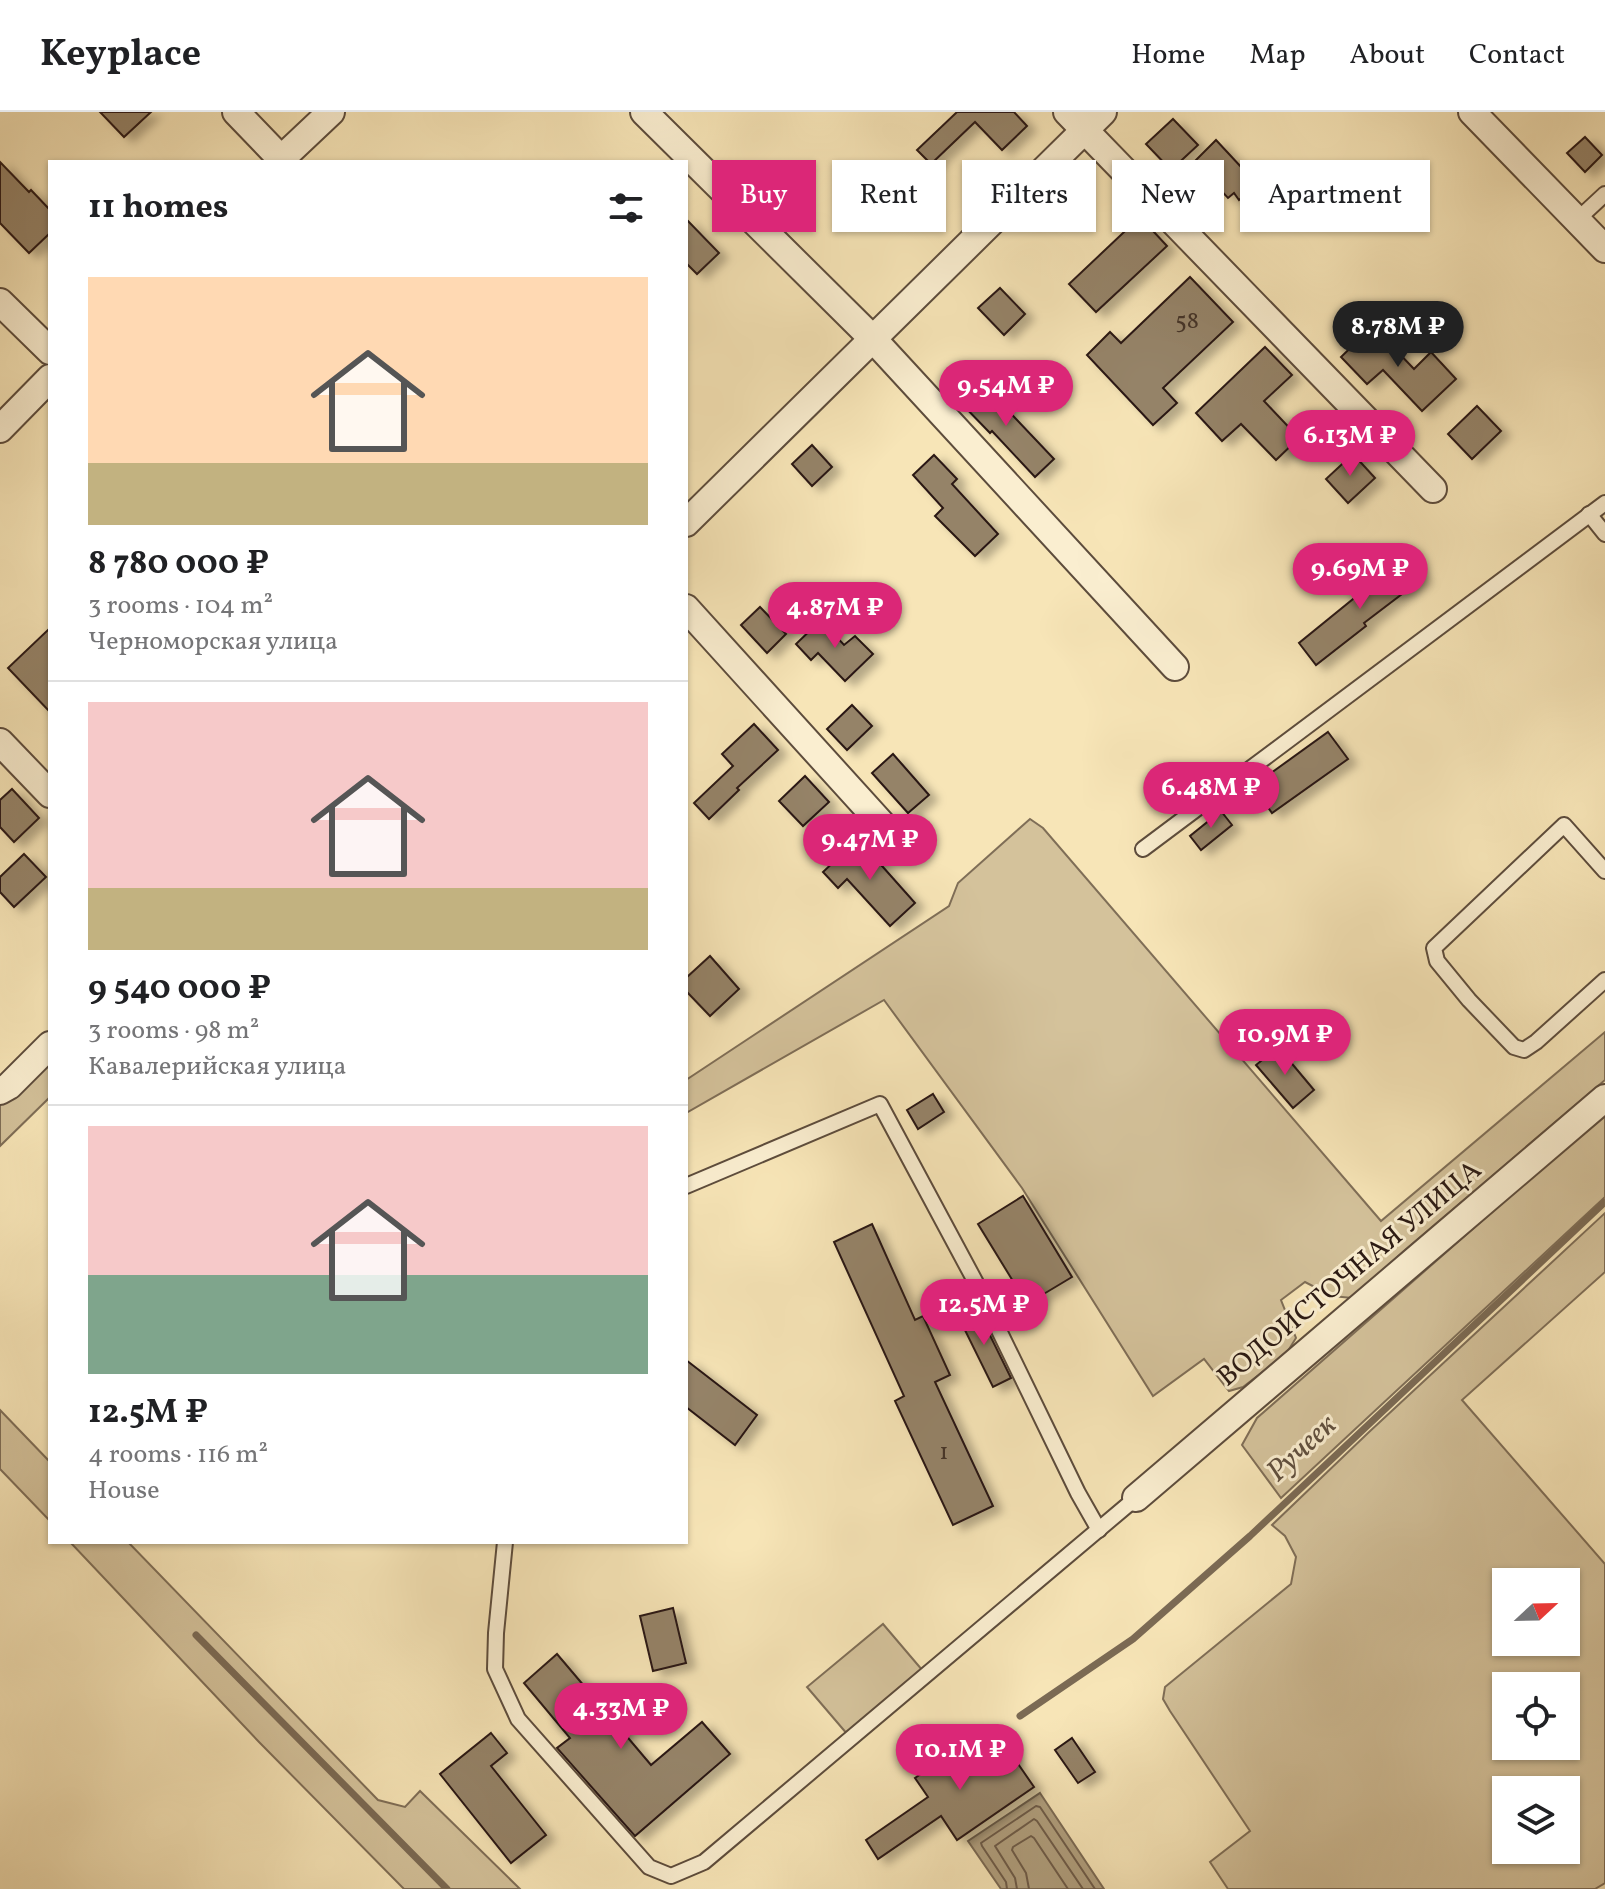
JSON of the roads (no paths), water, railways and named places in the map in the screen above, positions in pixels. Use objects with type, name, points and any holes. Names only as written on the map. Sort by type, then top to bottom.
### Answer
[{"type":"street","points":[[236,112],[280,160]]},
{"type":"street","points":[[282,160],[331,112]]},
{"type":"street","points":[[644,112],[873,339],[1175,667]]},
{"type":"street","points":[[1472,112],[1605,249]]},
{"type":"street","points":[[688,521],[873,339],[1085,118],[1433,489]]},
{"type":"street","points":[[0,302],[48,349]]},
{"type":"street","points":[[0,429],[48,380]]},
{"type":"street","points":[[688,610],[890,833]]},
{"type":"street","points":[[0,742],[48,792]]},
{"type":"street","points":[[0,1091],[48,1047]]},
{"type":"street","name":"ВОДОИСТОЧНАЯ УЛИЦА","points":[[1136,1498],[1605,1098]]},
{"type":"lane","points":[[1577,220],[1605,194]]},
{"type":"lane","points":[[1143,849],[1605,503]]},
{"type":"lane","points":[[1589,514],[1605,534]]},
{"type":"lane","points":[[1605,871],[1564,825],[1434,948],[1437,961],[1469,1000],[1514,1047],[1524,1050],[1605,980]]},
{"type":"lane","points":[[688,1185],[880,1104],[975,1281],[1099,1530]]},
{"type":"lane","points":[[505,1544],[495,1669],[518,1719],[649,1867],[671,1876],[704,1862],[1136,1498]]},
{"type":"water","points":[[1040,1793],[1104,1889],[1001,1889],[968,1841]]},
{"type":"waterway","name":"Ручеек","points":[[1020,1716],[1133,1639],[1250,1536],[1605,1202]]},
{"type":"waterway","points":[[196,1635],[447,1889]]}]
